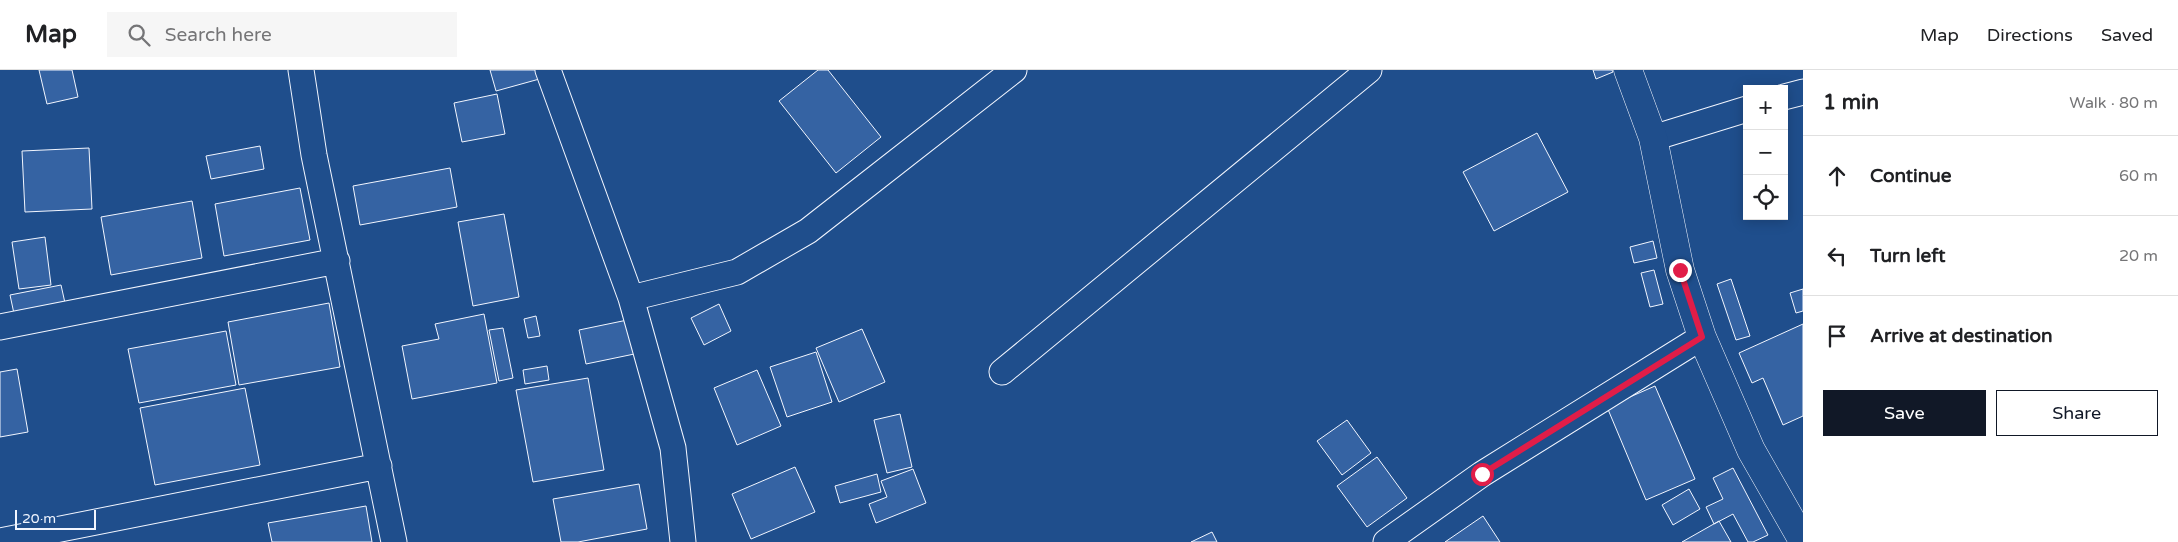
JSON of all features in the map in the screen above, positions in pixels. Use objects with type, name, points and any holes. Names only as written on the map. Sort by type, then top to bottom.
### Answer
[{"type":"street","points":[[301,70],[314,155],[394,542]]},
{"type":"street","points":[[548,70],[631,298],[673,448],[683,542]]},
{"type":"street","points":[[631,298],[737,272],[808,231],[1014,70]]},
{"type":"street","points":[[1002,372],[1369,70]]},
{"type":"street","points":[[1628,70],[1653,138],[1680,270],[1702,337],[1750,450],[1803,541]]},
{"type":"street","points":[[1788,97],[1803,92]]},
{"type":"street","points":[[1653,138],[1743,110]]},
{"type":"street","points":[[0,327],[336,261]]},
{"type":"street","points":[[1386,542],[1482,474],[1702,337]]},
{"type":"street","points":[[0,541],[379,466]]},
{"type":"building","points":[[39,70],[72,70],[78,97],[47,104]]},
{"type":"building","points":[[490,70],[541,70],[543,78],[496,91]]},
{"type":"building","points":[[818,70],[828,70],[881,137],[836,173],[779,101]]},
{"type":"building","points":[[1593,70],[1612,70],[1613,72],[1596,79]]},
{"type":"building","points":[[497,94],[505,134],[462,142],[454,103]]},
{"type":"building","points":[[1537,133],[1568,192],[1494,231],[1463,172]]},
{"type":"building","points":[[260,146],[264,169],[211,179],[206,156]]},
{"type":"building","points":[[89,148],[92,209],[25,212],[22,151]]},
{"type":"building","points":[[450,168],[457,207],[360,225],[353,186]]},
{"type":"building","points":[[300,188],[310,240],[224,256],[215,204]]},
{"type":"building","points":[[192,201],[202,258],[111,275],[101,217]]},
{"type":"building","points":[[504,214],[519,297],[473,306],[458,222]]},
{"type":"building","points":[[45,237],[51,285],[19,289],[12,242]]},
{"type":"building","points":[[1653,241],[1657,258],[1634,263],[1630,247]]},
{"type":"building","points":[[1654,270],[1663,304],[1650,307],[1641,273]]},
{"type":"building","points":[[1731,279],[1750,336],[1736,340],[1717,284]]},
{"type":"building","points":[[61,285],[67,312],[16,323],[10,295]]},
{"type":"building","points":[[1803,289],[1803,311],[1796,313],[1790,293]]},
{"type":"building","points":[[329,303],[340,367],[239,385],[228,322]]},
{"type":"building","points":[[719,304],[731,331],[704,345],[691,318]]},
{"type":"building","points":[[484,314],[497,383],[412,399],[402,346],[439,339],[435,324]]},
{"type":"building","points":[[536,316],[540,336],[528,338],[524,319]]},
{"type":"building","points":[[637,318],[644,352],[586,364],[579,330]]},
{"type":"building","points":[[1803,324],[1803,416],[1783,425],[1763,378],[1752,383],[1739,353]]},
{"type":"building","points":[[503,328],[513,378],[499,381],[489,330]]},
{"type":"building","points":[[862,329],[885,382],[839,402],[816,348]]},
{"type":"building","points":[[226,331],[236,385],[139,403],[128,349]]},
{"type":"building","points":[[816,352],[832,402],[787,417],[770,367]]},
{"type":"building","points":[[547,366],[549,380],[525,384],[523,370]]},
{"type":"building","points":[[17,369],[28,432],[0,437],[0,372]]},
{"type":"building","points":[[757,370],[781,426],[737,445],[714,388]]},
{"type":"building","points":[[588,378],[604,470],[533,482],[516,390]]},
{"type":"building","points":[[1655,386],[1695,479],[1646,500],[1607,407]]},
{"type":"building","points":[[245,388],[260,465],[155,485],[140,408]]},
{"type":"building","points":[[900,414],[912,467],[887,473],[874,420]]},
{"type":"building","points":[[1347,420],[1371,453],[1342,475],[1317,441]]},
{"type":"building","points":[[1377,457],[1407,498],[1367,527],[1337,486]]},
{"type":"building","points":[[795,467],[815,512],[751,539],[732,494]]},
{"type":"building","points":[[1733,468],[1768,535],[1753,542],[1748,542],[1733,514],[1714,524],[1706,507],[1723,499],[1713,478]]},
{"type":"building","points":[[913,469],[926,503],[876,523],[869,504],[887,497],[881,481]]},
{"type":"building","points":[[877,474],[881,492],[840,503],[835,486]]},
{"type":"building","points":[[639,484],[647,529],[578,542],[561,542],[553,499]]},
{"type":"building","points":[[1689,489],[1700,509],[1673,525],[1662,505]]},
{"type":"building","points":[[366,506],[372,542],[272,542],[268,523]]},
{"type":"building","points":[[1483,516],[1500,542],[1445,542]]},
{"type":"building","points":[[1719,521],[1731,542],[1682,542]]},
{"type":"building","points":[[1212,532],[1217,542],[1191,542]]},
{"type":"route","points":[[1482,474],[1702,337],[1680,270]]}]
